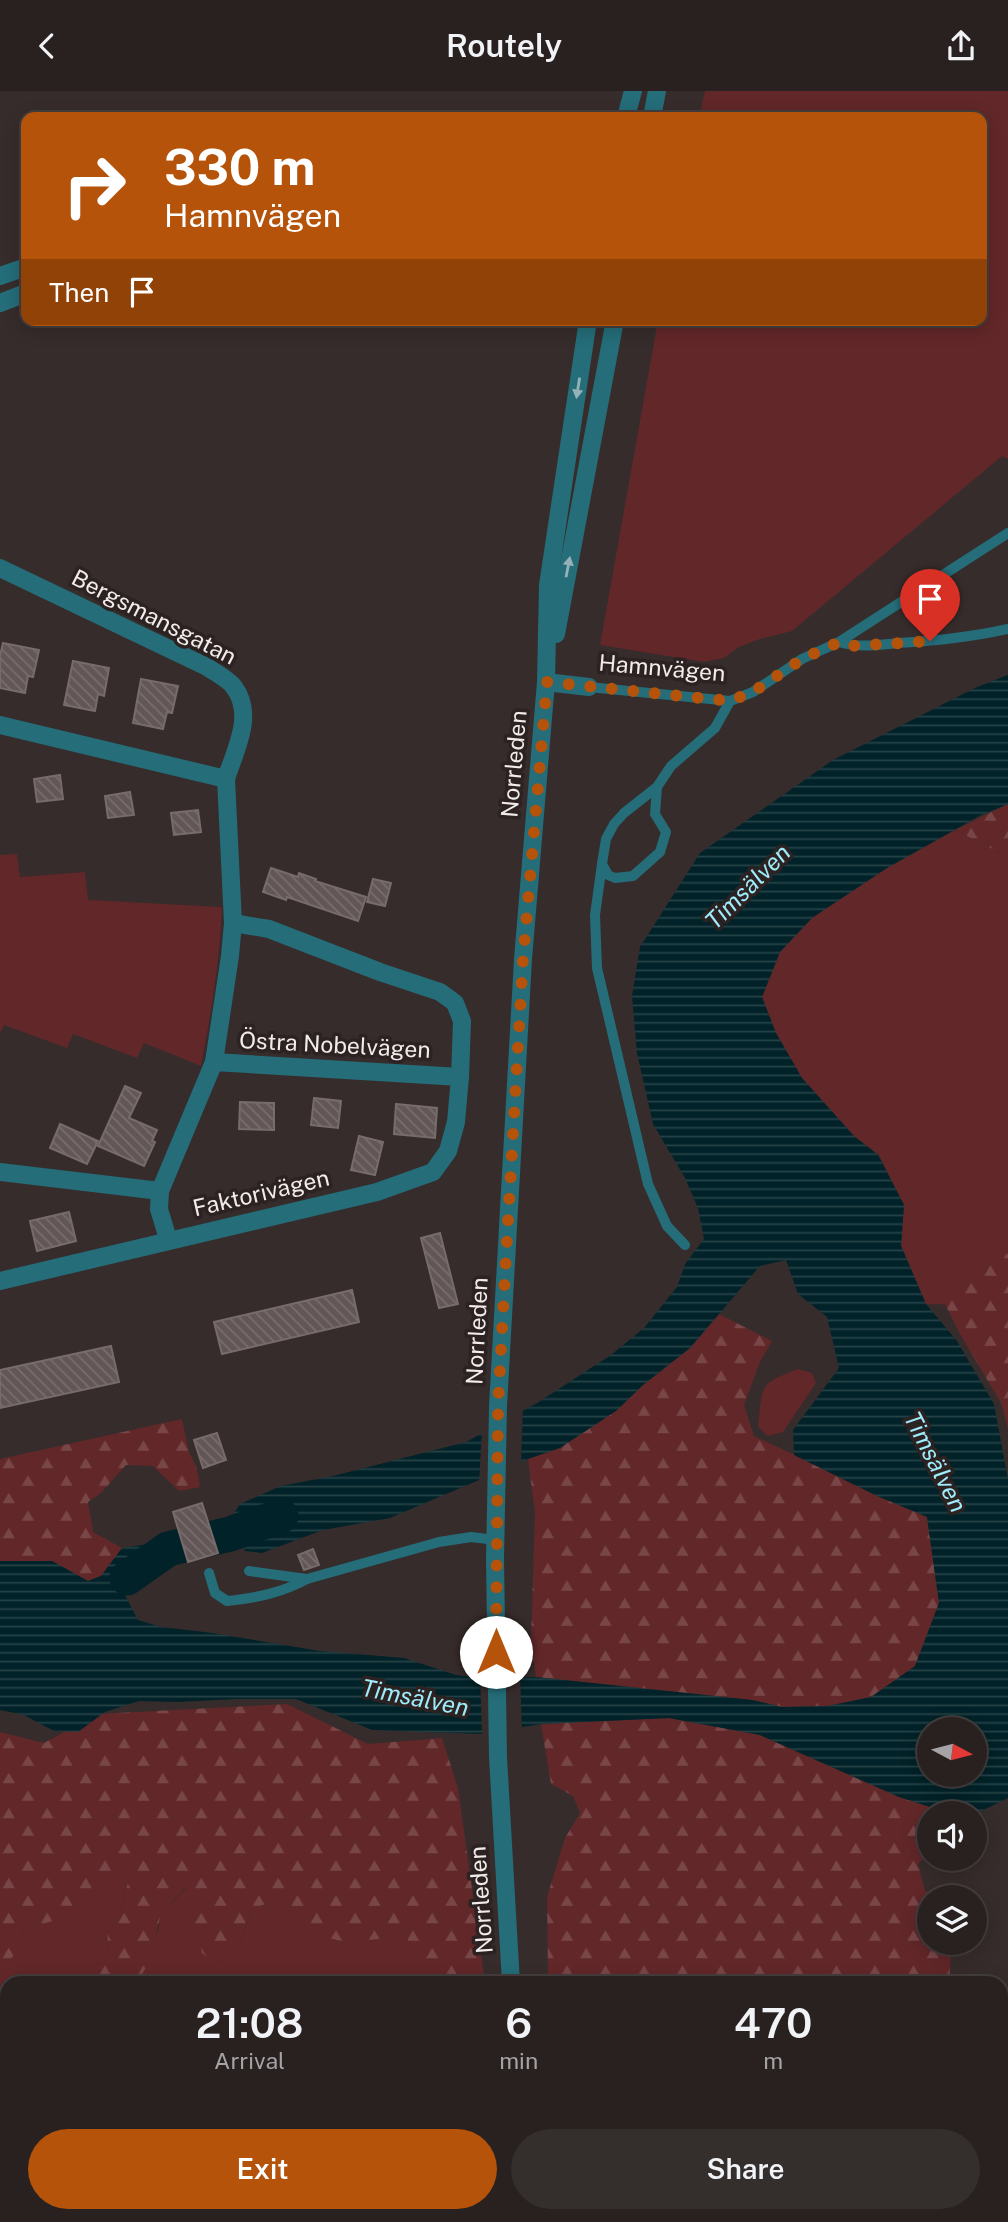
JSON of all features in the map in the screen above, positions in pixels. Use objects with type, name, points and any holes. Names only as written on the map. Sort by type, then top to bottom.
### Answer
[{"type":"street","points":[[627,112],[633,91]]},
{"type":"street","points":[[653,112],[657,91]]},
{"type":"street","points":[[0,276],[21,269]]},
{"type":"street","points":[[0,303],[21,295]]},
{"type":"street","name":"Norrleden","points":[[511,1976],[498,1757],[498,1406],[523,959],[547,682],[548,585],[587,326]]},
{"type":"street","name":"Norrleden","points":[[547,682],[614,326]]},
{"type":"street","name":"Bergsmansgatan","points":[[0,568],[207,667],[233,685],[244,704],[243,728],[226,779]]},
{"type":"street","name":"Hamnvägen","points":[[547,682],[589,687]]},
{"type":"street","points":[[0,726],[226,779],[233,923],[214,1062]]},
{"type":"street","name":"Faktorivägen","points":[[0,1281],[377,1192],[433,1173],[448,1151],[456,1122],[460,1077],[462,1021],[455,1003],[440,992],[270,929],[233,923]]},
{"type":"street","name":"Östra Nobelvägen","points":[[160,1191],[214,1062],[460,1077]]},
{"type":"street","points":[[0,1172],[160,1191],[159,1209],[168,1240]]},
{"type":"lane","points":[[839,642],[1008,533]]},
{"type":"lane","name":"Hamnvägen","points":[[589,687],[730,701],[753,692],[802,659],[839,642],[855,646],[930,641],[978,636],[1008,629]]},
{"type":"lane","points":[[685,1245],[667,1226],[648,1184],[597,968],[595,915],[606,839],[614,824],[657,787],[671,766],[715,728],[730,701]]},
{"type":"lane","points":[[602,863],[608,875],[615,878],[633,876],[660,852],[666,832],[655,814],[657,787]]},
{"type":"lane","points":[[208,1573],[215,1593],[227,1601],[255,1598],[292,1588],[307,1579],[439,1542],[471,1537],[496,1540]]},
{"type":"lane","points":[[249,1571],[307,1579]]},
{"type":"green space","points":[[705,91],[1008,91],[1008,459],[1002,456],[792,631],[760,639],[739,647],[724,658],[704,662],[600,645],[657,326],[987,326],[987,112],[700,112]]},
{"type":"green space","points":[[1008,804],[1008,857],[955,830]]},
{"type":"green space","points":[[955,830],[1008,857],[1008,1306],[926,1304],[901,1245],[904,1205],[879,1155],[854,1136],[802,1078],[776,1033],[762,997],[780,952],[812,918],[887,868]]},
{"type":"green space","points":[[17,854],[20,877],[85,872],[88,900],[222,907],[215,987],[201,1066],[144,1043],[137,1058],[73,1034],[67,1048],[4,1025],[0,1033],[0,855]]},
{"type":"green space","points":[[989,1253],[1008,1254],[1008,1428],[1001,1403],[940,1294],[970,1277],[979,1257]]},
{"type":"green space","points":[[719,1314],[772,1341],[760,1362],[744,1405],[754,1436],[927,1517],[939,1603],[915,1666],[871,1697],[828,1706],[782,1707],[752,1700],[536,1677],[531,1642],[535,1513],[528,1459],[616,1411],[643,1385],[690,1348]]},
{"type":"green space","points":[[798,1369],[812,1373],[816,1383],[783,1432],[768,1436],[758,1426],[762,1394],[776,1378]]},
{"type":"green space","points":[[182,1419],[200,1487],[179,1491],[153,1466],[126,1465],[101,1493],[88,1502],[93,1532],[122,1548],[101,1576],[88,1581],[52,1561],[0,1561],[0,1459]]},
{"type":"green space","points":[[287,1704],[368,1744],[442,1738],[458,1788],[484,1976],[421,1976],[422,1964],[401,1929],[379,1939],[346,1942],[315,1935],[278,1901],[252,1908],[240,1944],[219,1967],[202,1953],[187,1886],[161,1914],[150,1960],[141,1976],[90,1976],[88,1972],[109,1952],[107,1933],[120,1913],[129,1878],[115,1875],[96,1909],[24,1929],[21,1948],[0,1970],[0,1732],[44,1743],[98,1714]]},
{"type":"green space","points":[[669,1718],[760,1735],[917,1803],[917,1871],[920,1871],[923,1885],[917,1885],[917,1955],[951,1955],[950,1976],[548,1976],[547,1897],[565,1838],[580,1813],[573,1796],[551,1784],[541,1724]]},
{"type":"green space","points":[[115,1875],[129,1877],[120,1913],[107,1933],[109,1952],[88,1972],[90,1976],[0,1976],[0,1970],[21,1948],[24,1929],[52,1920]]},
{"type":"green space","points":[[188,1886],[202,1952],[240,1944],[252,1908],[278,1901],[315,1935],[379,1939],[401,1929],[422,1964],[421,1976],[122,1976],[158,1932],[161,1914]]},
{"type":"water","name":"Timsälven","points":[[1008,675],[1008,804],[981,815],[887,868],[812,918],[780,952],[762,997],[776,1033],[802,1078],[854,1136],[878,1155],[904,1205],[901,1246],[926,1304],[957,1341],[994,1404],[1008,1480],[1008,1798],[987,1808],[987,1801],[917,1803],[760,1735],[669,1718],[541,1724],[481,1734],[372,1730],[296,1699],[139,1701],[105,1712],[78,1732],[54,1731],[24,1715],[0,1710],[0,1561],[52,1561],[88,1581],[101,1576],[122,1548],[162,1542],[166,1559],[146,1573],[149,1581],[125,1595],[138,1620],[161,1627],[320,1651],[404,1658],[456,1675],[481,1678],[536,1677],[752,1700],[782,1707],[828,1706],[871,1697],[915,1666],[939,1603],[927,1517],[794,1455],[793,1430],[839,1368],[827,1317],[798,1294],[786,1260],[760,1266],[690,1348],[643,1385],[616,1411],[560,1448],[390,1518],[323,1530],[262,1553],[245,1551],[232,1516],[240,1504],[281,1486],[333,1476],[466,1442],[537,1403],[611,1355],[644,1328],[677,1287],[685,1264],[704,1239],[698,1208],[685,1178],[653,1124],[637,1053],[632,996],[640,947],[700,853],[833,760],[977,687]]},
{"type":"pier","points":[[523,1406],[521,1465],[479,1483],[482,1430]]},
{"type":"pier","points":[[480,1674],[520,1674],[522,1731],[482,1737]]},
{"type":"building","points":[[3,643],[39,650],[33,677],[28,676],[25,693],[0,688],[0,656]]},
{"type":"building","points":[[73,661],[109,668],[104,696],[98,694],[95,711],[64,705]]},
{"type":"building","points":[[141,679],[178,686],[172,713],[167,712],[163,729],[133,723]]},
{"type":"building","points":[[60,775],[63,799],[37,802],[34,779]]},
{"type":"building","points":[[130,792],[134,815],[108,818],[105,796]]},
{"type":"building","points":[[198,810],[201,832],[174,835],[171,813]]},
{"type":"building","points":[[271,868],[298,877],[299,873],[316,879],[315,881],[366,897],[358,921],[287,897],[286,900],[263,892]]},
{"type":"building","points":[[373,879],[391,883],[385,906],[367,902]]},
{"type":"building","points":[[125,1086],[141,1093],[129,1118],[157,1130],[152,1141],[155,1142],[144,1166],[98,1146]]},
{"type":"building","points":[[314,1098],[341,1101],[338,1128],[311,1125]]},
{"type":"building","points":[[240,1102],[274,1103],[274,1130],[239,1129]]},
{"type":"building","points":[[396,1104],[437,1108],[435,1138],[394,1134]]},
{"type":"building","points":[[60,1124],[98,1141],[87,1164],[50,1148]]},
{"type":"building","points":[[359,1136],[383,1142],[375,1175],[351,1170]]},
{"type":"building","points":[[69,1212],[76,1241],[37,1251],[30,1221]]},
{"type":"building","points":[[440,1233],[458,1304],[439,1308],[421,1238]]},
{"type":"building","points":[[352,1290],[359,1322],[222,1354],[214,1322]]},
{"type":"building","points":[[111,1346],[119,1382],[0,1408],[0,1370]]},
{"type":"building","points":[[217,1433],[226,1460],[203,1468],[194,1440]]},
{"type":"building","points":[[202,1503],[218,1553],[188,1562],[173,1512]]},
{"type":"building","points":[[313,1549],[319,1565],[304,1570],[298,1555]]},
{"type":"waterway","points":[[127,1578],[168,1549],[230,1534],[281,1516]]},
{"type":"route","points":[[496,1652],[498,1406],[523,959],[547,682],[730,701],[753,692],[802,659],[839,642],[855,646],[930,641]]}]
